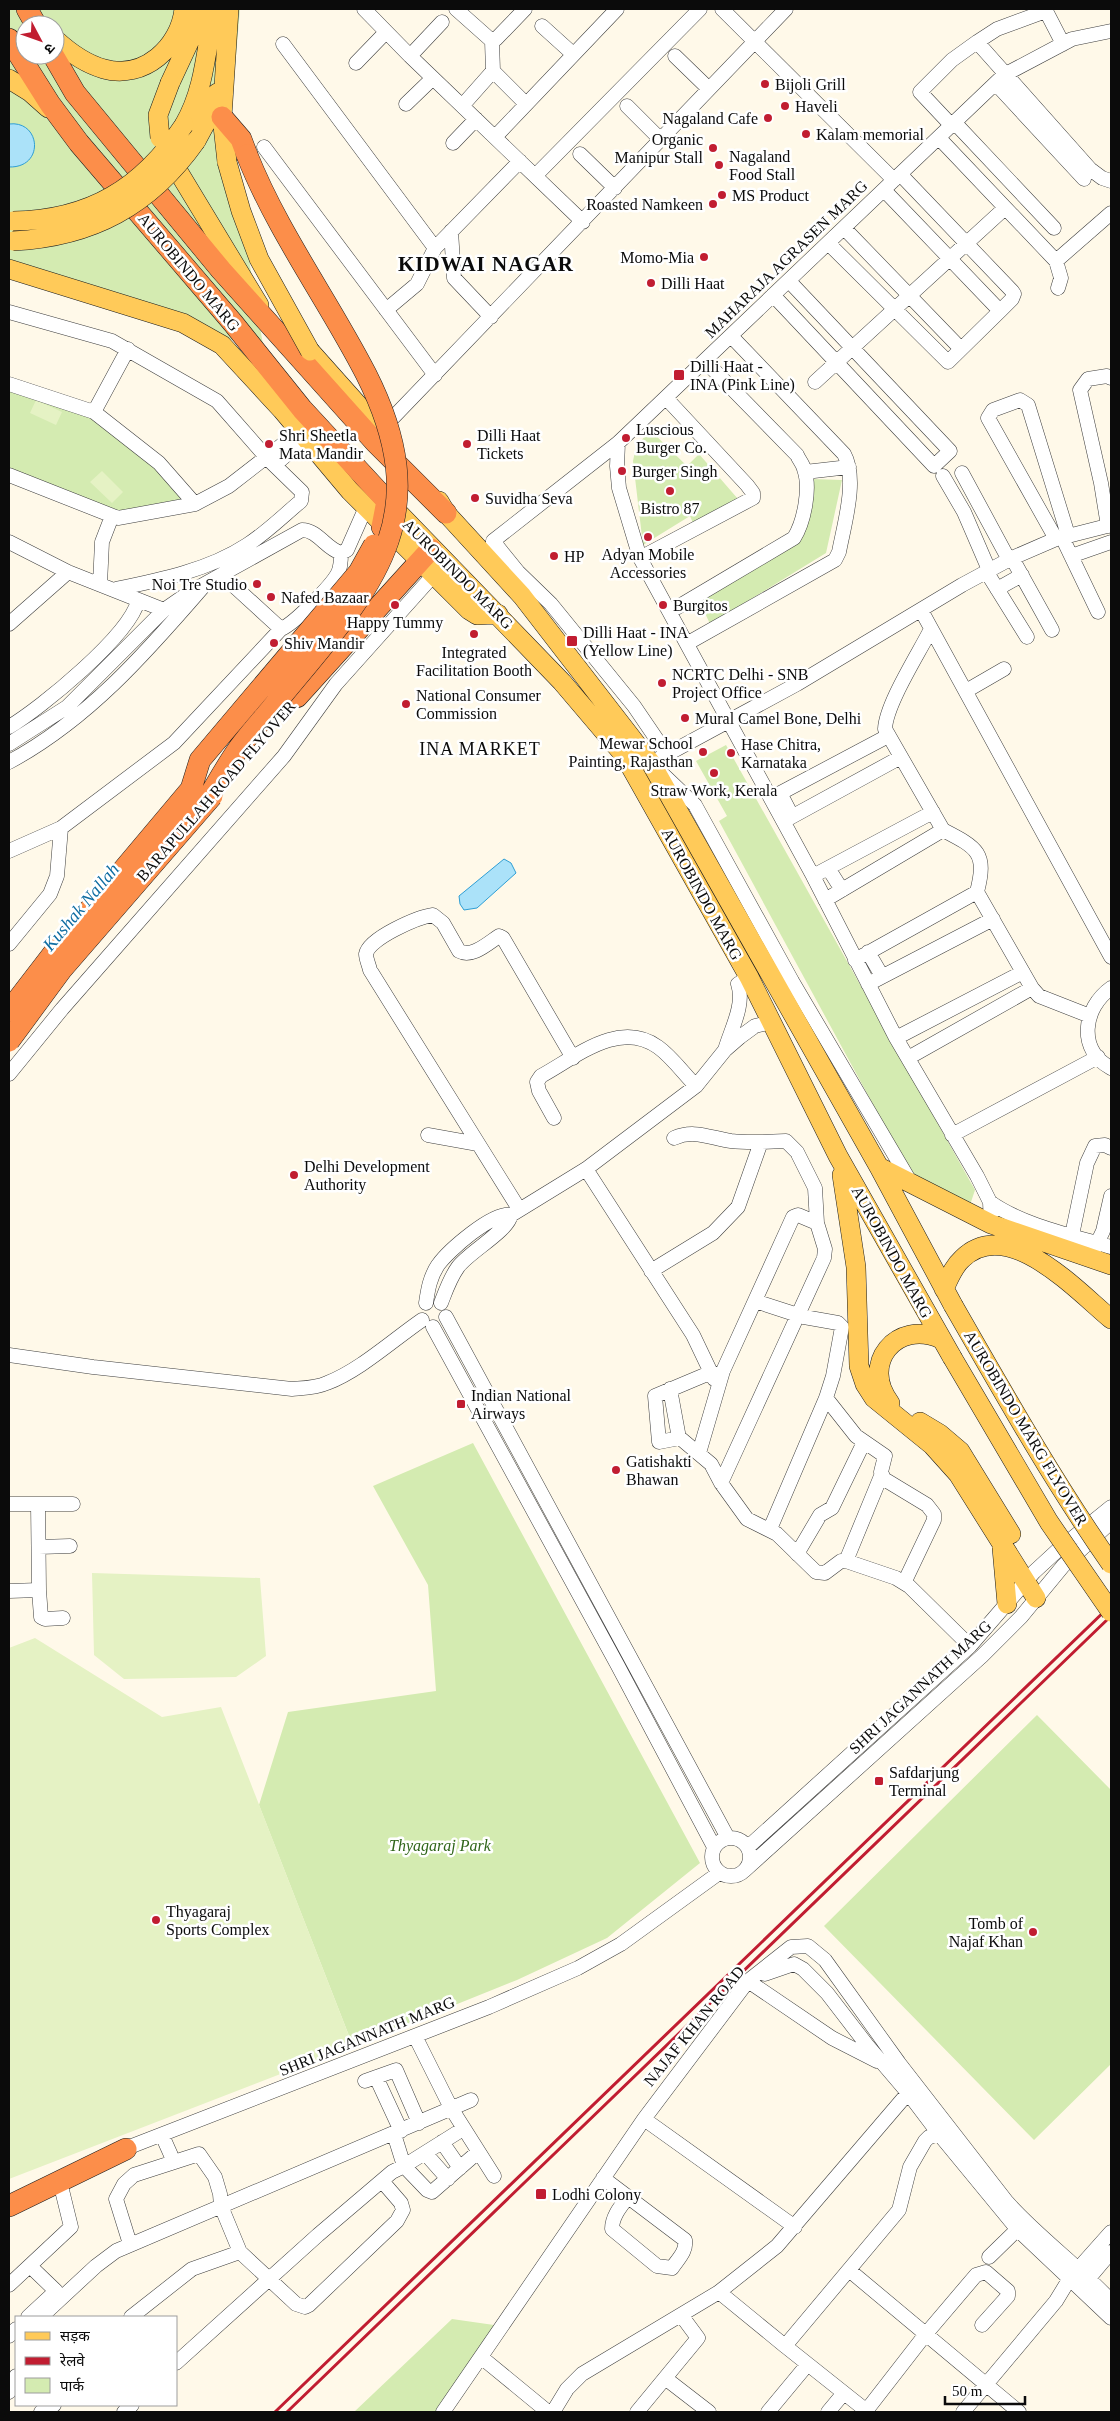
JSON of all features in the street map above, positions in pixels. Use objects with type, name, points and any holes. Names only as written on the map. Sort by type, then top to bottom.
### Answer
[{"type":"highway","name":"AUROBINDO MARG","points":[[9,39],[50,104],[79,143],[233,323],[302,409],[310,434],[387,501]]},
{"type":"highway","name":"AUROBINDO MARG","points":[[60,65],[75,92],[221,270],[268,320],[375,442],[446,513]]},
{"type":"highway","points":[[204,806],[240,748],[353,609],[373,578],[388,546],[395,520],[398,496],[398,471],[384,411],[347,339],[270,206],[256,151],[241,139],[222,117]]},
{"type":"highway","name":"BARAPULLAH ROAD FLYOVER","points":[[9,1011],[59,946],[191,789],[200,760],[359,572],[384,524],[387,501]]},
{"type":"highway","name":"BARAPULLAH ROAD FLYOVER","points":[[9,1041],[62,969],[297,697],[403,580],[433,562]]},
{"type":"highway","points":[[9,2206],[126,2149]]},
{"type":"main road","points":[[65,47],[72,53],[104,69],[135,69],[154,60],[168,48],[178,32],[184,9]]},
{"type":"main road","points":[[198,9],[191,38],[170,83],[158,115],[160,138],[173,164],[268,320]]},
{"type":"main road","points":[[11,220],[41,220],[69,214],[104,201],[120,192],[150,169],[184,124],[198,98],[214,9]]},
{"type":"main road","points":[[229,9],[222,117],[227,162],[241,211],[260,258],[310,351],[436,494],[446,513]]},
{"type":"main road","points":[[11,241],[64,235],[98,224],[136,204],[169,175],[196,141],[214,104],[225,68]]},
{"type":"main road","points":[[9,79],[40,100],[79,143]]},
{"type":"main road","points":[[9,269],[195,328],[222,345],[310,434],[366,507],[384,524],[433,562]]},
{"type":"main road","name":"AUROBINDO MARG","points":[[387,501],[433,562],[498,614],[562,682],[624,755],[744,981],[772,1022],[838,1156],[941,1339]]},
{"type":"main road","name":"AUROBINDO MARG","points":[[446,513],[522,596],[659,758],[778,974],[944,1289]]},
{"type":"main road","points":[[838,1156],[847,1197],[856,1267],[859,1366],[865,1384],[874,1398],[932,1445],[958,1474],[1000,1540],[1035,1585]]},
{"type":"main road","points":[[879,1167],[991,1224],[1092,1250],[1111,1265]]},
{"type":"main road","points":[[1052,1270],[1048,1260],[1066,1242]]},
{"type":"main road","points":[[944,1289],[962,1259],[976,1250],[990,1246],[1009,1246],[1030,1253],[1111,1319]]},
{"type":"main road","name":"AUROBINDO MARG FLYOVER","points":[[944,1289],[1069,1505],[1111,1564]]},
{"type":"main road","points":[[941,1339],[920,1333],[909,1334],[891,1345],[880,1364],[880,1385],[891,1403],[940,1434],[960,1452],[1035,1585]]},
{"type":"main road","name":"AUROBINDO MARG FLYOVER","points":[[941,1339],[1049,1522],[1111,1612]]},
{"type":"main road","points":[[1000,1540],[1007,1604]]},
{"type":"street","points":[[364,9],[410,56],[583,222]]},
{"type":"street","points":[[456,9],[492,41],[492,72],[462,106]]},
{"type":"street","points":[[492,41],[496,40],[511,15],[525,9]]},
{"type":"street","points":[[495,137],[617,9]]},
{"type":"street","points":[[535,176],[700,9]]},
{"type":"street","points":[[722,9],[893,181],[911,186],[1014,294],[1012,299],[948,362],[828,243]]},
{"type":"street","points":[[381,431],[786,9]]},
{"type":"street","points":[[1054,228],[970,138],[920,92],[952,60],[997,29],[1046,11],[1063,44]]},
{"type":"street","points":[[410,56],[442,22]]},
{"type":"street","points":[[542,26],[573,54]]},
{"type":"street","name":"MAHARAJA AGRASEN MARG","points":[[493,541],[618,443],[730,336],[778,301],[789,281],[1000,79],[1072,39],[1111,31]]},
{"type":"street","points":[[356,63],[386,32]]},
{"type":"street","points":[[977,42],[1000,79],[1084,178]]},
{"type":"street","points":[[283,44],[435,248]]},
{"type":"street","points":[[675,56],[709,89]]},
{"type":"street","points":[[492,72],[526,104]]},
{"type":"street","points":[[406,104],[433,78]]},
{"type":"street","points":[[1000,79],[1090,169],[1102,178],[1111,180]]},
{"type":"street","points":[[627,106],[661,140]]},
{"type":"street","points":[[452,143],[476,119]]},
{"type":"street","points":[[939,138],[1056,261],[1060,278],[1058,288]]},
{"type":"street","points":[[953,153],[970,138]]},
{"type":"street","points":[[256,151],[386,310],[435,375]]},
{"type":"street","points":[[580,154],[615,188]]},
{"type":"street","points":[[386,310],[417,284],[435,248],[520,161]]},
{"type":"street","points":[[893,181],[895,201],[1000,311]]},
{"type":"street","points":[[895,201],[911,186]]},
{"type":"street","points":[[815,382],[1005,208]]},
{"type":"street","points":[[1056,261],[1111,212]]},
{"type":"street","points":[[844,228],[961,349]]},
{"type":"street","points":[[451,231],[454,278],[491,317]]},
{"type":"street","points":[[839,254],[856,240]]},
{"type":"street","points":[[789,281],[799,291],[853,347],[950,452],[934,466],[778,301],[799,291]]},
{"type":"street","points":[[9,312],[112,341],[193,386],[217,401],[271,461],[301,490],[303,496],[301,501],[257,538],[212,563],[116,589]]},
{"type":"street","points":[[688,643],[835,560],[839,552],[844,529],[850,481],[849,467],[838,448],[730,336]]},
{"type":"street","points":[[94,412],[128,349]]},
{"type":"street","points":[[670,612],[794,538],[800,528],[807,486],[805,472],[797,455],[705,361]]},
{"type":"street","points":[[178,366],[197,380],[193,386]]},
{"type":"street","points":[[659,758],[730,721],[855,651],[921,610],[1010,559],[1062,537],[1110,525],[1080,390],[1088,379],[1111,377]]},
{"type":"street","points":[[9,384],[94,412],[159,463],[195,504]]},
{"type":"street","points":[[640,558],[753,498],[753,493],[747,485],[666,398]]},
{"type":"street","points":[[1062,537],[1028,405],[1020,400],[993,410],[988,418],[1062,537],[1098,612]]},
{"type":"street","points":[[9,475],[118,518],[195,504],[271,461],[310,434]]},
{"type":"street","points":[[618,443],[617,466],[619,488],[640,558],[730,721],[776,795],[813,876],[896,1038],[990,1202],[991,1224]]},
{"type":"street","points":[[805,472],[849,467]]},
{"type":"street","points":[[962,473],[1052,630]]},
{"type":"street","points":[[943,476],[964,512],[997,589],[1027,637]]},
{"type":"street","points":[[9,744],[67,706],[164,610],[190,592],[302,530],[311,532],[335,552],[341,553],[347,550],[366,507]]},
{"type":"street","points":[[100,584],[102,542],[112,516]]},
{"type":"street","points":[[492,565],[493,541]]},
{"type":"street","name":"AUROBINDO MARG","points":[[493,541],[518,572],[551,604],[634,706],[659,758],[695,805],[778,974],[911,1183]]},
{"type":"street","points":[[9,542],[68,572],[116,589],[138,601],[164,610]]},
{"type":"street","points":[[1071,556],[1111,542]]},
{"type":"street","points":[[9,851],[61,828],[181,737],[281,629],[297,618],[338,574],[341,553]]},
{"type":"street","points":[[9,1074],[62,1009],[279,761],[336,684],[433,562]]},
{"type":"street","points":[[9,624],[68,572]]},
{"type":"street","points":[[222,575],[281,629]]},
{"type":"street","points":[[997,589],[1022,575]]},
{"type":"street","points":[[9,762],[32,749],[78,717],[188,607],[207,583]]},
{"type":"street","points":[[9,727],[58,692],[121,629],[138,601]]},
{"type":"street","points":[[921,610],[1111,957]]},
{"type":"street","points":[[931,629],[891,709],[886,724],[888,736],[943,830],[966,843],[981,859],[982,868],[977,892],[1032,988],[1039,996],[1090,1016]]},
{"type":"street","points":[[966,691],[1004,669]]},
{"type":"street","points":[[776,795],[888,736]]},
{"type":"street","points":[[788,818],[901,757]]},
{"type":"street","points":[[813,876],[933,812]]},
{"type":"street","points":[[9,944],[50,894],[57,876],[61,828]]},
{"type":"street","points":[[826,900],[943,830]]},
{"type":"street","points":[[828,868],[842,890]]},
{"type":"street","points":[[855,960],[977,892]]},
{"type":"street","points":[[515,1212],[478,1144],[370,970],[366,955],[378,938],[433,915],[443,923],[458,951],[463,953],[471,953],[499,936],[504,938],[573,1058]]},
{"type":"street","points":[[868,984],[993,919]]},
{"type":"street","points":[[868,952],[882,976]]},
{"type":"street","points":[[896,1038],[1023,972]]},
{"type":"street","points":[[725,1050],[740,1003],[744,981]]},
{"type":"street","points":[[908,1058],[1032,988]]},
{"type":"street","points":[[1111,988],[1101,995],[1092,1008],[1087,1030],[1091,1046],[1098,1057],[1111,1068]]},
{"type":"street","points":[[714,1847],[598,1629],[421,1310],[426,1303],[430,1280],[447,1254],[468,1236],[500,1216],[515,1212],[586,1170],[696,1086],[725,1050],[755,1026],[772,1022]]},
{"type":"street","points":[[914,1029],[925,1048]]},
{"type":"street","points":[[554,1118],[539,1091],[537,1082],[541,1076],[601,1041],[616,1037],[636,1036],[658,1047],[696,1086]]},
{"type":"street","points":[[952,1135],[1098,1057]]},
{"type":"street","points":[[674,1138],[684,1133],[696,1133],[733,1141],[786,1141],[792,1145],[815,1188],[817,1223],[825,1253],[799,1315],[721,1483]]},
{"type":"street","points":[[428,1135],[478,1144]]},
{"type":"street","points":[[652,1271],[713,1232],[738,1207],[761,1142]]},
{"type":"street","points":[[990,1202],[1066,1242],[1088,1163],[1096,1146],[1105,1145],[1111,1148]]},
{"type":"street","points":[[586,1170],[693,1335],[712,1372],[716,1392]]},
{"type":"street","points":[[1092,1250],[1103,1231],[1111,1196]]},
{"type":"street","points":[[441,1303],[449,1281],[458,1266],[503,1227],[515,1212]]},
{"type":"street","points":[[699,1453],[716,1392],[794,1217],[798,1215],[817,1223]]},
{"type":"street","points":[[1092,1250],[1111,1248]]},
{"type":"street","points":[[426,1303],[433,1300],[441,1303],[446,1310],[446,1317],[728,1838]]},
{"type":"street","points":[[755,1301],[799,1315],[841,1325],[838,1353],[826,1398],[770,1529]]},
{"type":"street","points":[[9,1355],[93,1367],[292,1389],[310,1388],[327,1383],[428,1323],[440,1324],[446,1317]]},
{"type":"street","points":[[680,1438],[660,1442],[658,1440],[655,1396],[712,1372]]},
{"type":"street","points":[[670,1390],[680,1438],[711,1464],[721,1483],[747,1519],[757,1526],[770,1529],[820,1574],[841,1561],[846,1561],[906,1584],[970,1646]]},
{"type":"street","points":[[826,1398],[856,1436],[885,1456],[881,1476],[846,1561]]},
{"type":"street","points":[[798,1554],[820,1515],[832,1508],[864,1442]]},
{"type":"street","points":[[881,1476],[927,1505],[934,1514],[934,1520],[906,1584]]},
{"type":"street","points":[[9,1504],[73,1504]]},
{"type":"street","points":[[38,1504],[41,1617],[44,1619],[63,1618]]},
{"type":"street","name":"SHRI JAGANNATH MARG","points":[[746,1870],[982,1656],[1035,1585],[1059,1549],[1111,1507]]},
{"type":"street","name":"SHRI JAGANNATH MARG","points":[[748,1847],[970,1646],[1007,1604],[1063,1566],[1111,1522]]},
{"type":"street","points":[[39,1547],[70,1546]]},
{"type":"street","points":[[9,1590],[39,1590]]},
{"type":"street","points":[[598,1629],[611,1622]]},
{"type":"street","points":[[728,1838],[741,1841],[748,1847],[751,1857],[746,1870],[735,1877],[728,1877],[719,1873],[711,1861],[714,1847],[719,1842],[728,1838]]},
{"type":"street","name":"SHRI JAGANNATH MARG","points":[[9,2195],[488,2007],[597,1958],[621,1944],[719,1873]]},
{"type":"street","name":"NAJAF KHAN ROAD","points":[[443,2412],[644,2119],[748,1981],[791,1947],[808,1946],[826,1960],[912,2088],[945,2132],[1021,2226],[1085,2283]]},
{"type":"street","points":[[748,1981],[794,1964],[803,1969],[827,1993],[884,2065]]},
{"type":"street","points":[[553,2412],[567,2389],[582,2374],[719,2292],[777,2246],[912,2088],[884,2065],[832,2038],[748,1981]]},
{"type":"street","points":[[415,2036],[451,2108],[494,2176]]},
{"type":"street","points":[[419,2123],[401,2068],[371,2079],[397,2132],[404,2166],[427,2190],[432,2192],[478,2152]]},
{"type":"street","points":[[42,2316],[96,2266],[130,2244],[471,2100]]},
{"type":"street","points":[[644,2119],[794,2227]]},
{"type":"street","points":[[178,2356],[382,2181],[463,2129]]},
{"type":"street","points":[[785,2346],[899,2210],[910,2167],[925,2140],[945,2132]]},
{"type":"street","points":[[162,2135],[174,2162]]},
{"type":"street","points":[[442,2142],[460,2168]]},
{"type":"street","points":[[425,2153],[448,2179]]},
{"type":"street","points":[[130,2244],[116,2199],[124,2184],[134,2175],[199,2154],[215,2177],[221,2206],[240,2252],[296,2304],[310,2305],[398,2221],[403,2210],[401,2203],[382,2181]]},
{"type":"street","points":[[603,2178],[685,2240],[684,2252],[672,2268],[658,2266],[612,2229],[612,2222],[628,2197]]},
{"type":"street","points":[[9,2285],[71,2227],[59,2182]]},
{"type":"street","points":[[990,2257],[1021,2226]]},
{"type":"street","points":[[963,2412],[1056,2301],[1074,2273],[1111,2232]]},
{"type":"street","points":[[140,2314],[192,2269],[240,2252]]},
{"type":"street","points":[[1056,2301],[1085,2283],[1111,2252]]},
{"type":"street","points":[[29,2316],[94,2255]]},
{"type":"street","points":[[30,2266],[56,2291]]},
{"type":"street","points":[[850,2270],[925,2335],[1019,2412]]},
{"type":"street","points":[[719,2292],[867,2412],[925,2335],[976,2275],[986,2272],[1008,2291],[1008,2296],[982,2325]]},
{"type":"street","points":[[1085,2283],[1111,2301]]},
{"type":"street","points":[[1085,2283],[1111,2318]]},
{"type":"street","points":[[637,2412],[698,2338],[681,2315]]},
{"type":"street","points":[[481,2357],[548,2412]]},
{"type":"street","points":[[768,2412],[807,2365]]},
{"type":"street","points":[[9,2392],[15,2370]]},
{"type":"street","points":[[665,2378],[709,2412]]},
{"type":"street","points":[[828,2412],[843,2394]]},
{"type":"street","points":[[41,2412],[52,2406]]},
{"type":"green space","points":[[9,9],[240,9],[229,138],[264,351],[9,263]]},
{"type":"green space","points":[[9,388],[92,415],[158,465],[190,502],[118,514],[9,471]]},
{"type":"green space","points":[[36,400],[62,412],[56,425],[30,413]]},
{"type":"green space","points":[[650,430],[687,466],[699,454],[738,499],[693,523],[690,516],[643,545],[633,461],[636,447]]},
{"type":"green space","points":[[102,471],[123,492],[112,503],[90,482]]},
{"type":"green space","points":[[812,479],[842,480],[826,553],[710,624],[699,600],[802,539]]},
{"type":"green space","points":[[726,745],[975,1190],[970,1205],[913,1178],[719,821],[727,816],[696,761]]},
{"type":"green space","name":"Thyagaraj Park","points":[[473,1443],[700,1863],[607,1938],[517,1980],[353,2046],[259,1805],[288,1712],[436,1691],[428,1585],[373,1486]]},
{"type":"green space","points":[[92,1573],[260,1578],[266,1656],[236,1677],[124,1679],[94,1655]]},
{"type":"green space","name":"Thyagaraj Sports Complex","points":[[35,1638],[162,1717],[221,1707],[353,2046],[9,2179],[9,1648]]},
{"type":"green space","points":[[1037,1715],[1111,1790],[1111,2064],[1034,2140],[824,1926]]},
{"type":"green space","points":[[452,2319],[501,2326],[443,2412],[354,2412]]},
{"type":"water","points":[[9,124],[20,125],[28,129],[33,136],[34,144],[33,153],[29,160],[21,165],[9,167]]},
{"type":"water","points":[[504,859],[511,863],[516,873],[477,908],[464,910],[460,904],[459,896]]},
{"type":"railway","points":[[275,2412],[1111,1605]]},
{"type":"railway","points":[[287,2412],[1111,1616]]},
{"type":"place","name":"Bijoli Grill","points":[[765,84]]},
{"type":"place","name":"Haveli","points":[[785,106]]},
{"type":"place","name":"Nagaland Cafe","points":[[768,118]]},
{"type":"place","name":"Kalam memorial","points":[[806,134]]},
{"type":"place","name":"Organic Manipur Stall","points":[[713,148]]},
{"type":"place","name":"Nagaland Food Stall","points":[[719,165]]},
{"type":"place","name":"MS Product","points":[[722,195]]},
{"type":"place","name":"Roasted Namkeen","points":[[713,204]]},
{"type":"place","name":"Momo-Mia","points":[[704,257]]},
{"type":"place","name":"Dilli Haat","points":[[651,283]]},
{"type":"place","name":"Dilli Haat - INA (Pink Line)","points":[[679,375]]},
{"type":"place","name":"Luscious Burger Co.","points":[[626,438]]},
{"type":"place","name":"Shri Sheetla Mata Mandir","points":[[269,444]]},
{"type":"place","name":"Dilli Haat Tickets","points":[[467,444]]},
{"type":"place","name":"Burger Singh","points":[[622,471]]},
{"type":"place","name":"Bistro 87","points":[[670,491]]},
{"type":"place","name":"Suvidha Seva","points":[[475,498]]},
{"type":"place","name":"Adyan Mobile Accessories","points":[[648,537]]},
{"type":"place","name":"HP","points":[[554,556]]},
{"type":"place","name":"Noi Tre Studio","points":[[257,584]]},
{"type":"place","name":"Nafed Bazaar","points":[[271,597]]},
{"type":"place","name":"Happy Tummy","points":[[395,605]]},
{"type":"place","name":"Burgitos","points":[[663,605]]},
{"type":"place","name":"Integrated Facilitation Booth","points":[[474,634]]},
{"type":"place","name":"Dilli Haat - INA (Yellow Line)","points":[[572,641]]},
{"type":"place","name":"Shiv Mandir","points":[[274,643]]},
{"type":"place","name":"NCRTC Delhi - SNB Project Office","points":[[662,683]]},
{"type":"place","name":"National Consumer Commission","points":[[406,704]]},
{"type":"place","name":"Mural Camel Bone, Delhi","points":[[685,718]]},
{"type":"place","name":"Mewar School Painting, Rajasthan","points":[[703,752]]},
{"type":"place","name":"Hase Chitra, Karnataka","points":[[731,753]]},
{"type":"place","name":"Straw Work, Kerala","points":[[714,773]]},
{"type":"place","name":"Delhi Development Authority","points":[[294,1175]]},
{"type":"place","name":"Indian National Airways","points":[[461,1404]]},
{"type":"place","name":"Gatishakti Bhawan","points":[[616,1470]]},
{"type":"place","name":"Safdarjung Terminal","points":[[879,1781]]},
{"type":"place","name":"Thyagaraj Sports Complex","points":[[156,1920]]},
{"type":"place","name":"Tomb of Najaf Khan","points":[[1033,1932]]},
{"type":"place","name":"Lodhi Colony","points":[[541,2194]]},
{"type":"district","name":"KIDWAI NAGAR","points":[[486,264]]},
{"type":"district","name":"INA MARKET","points":[[480,749]]},
{"type":"water label","name":"Kushak Nallah","points":[[81,907]]}]
